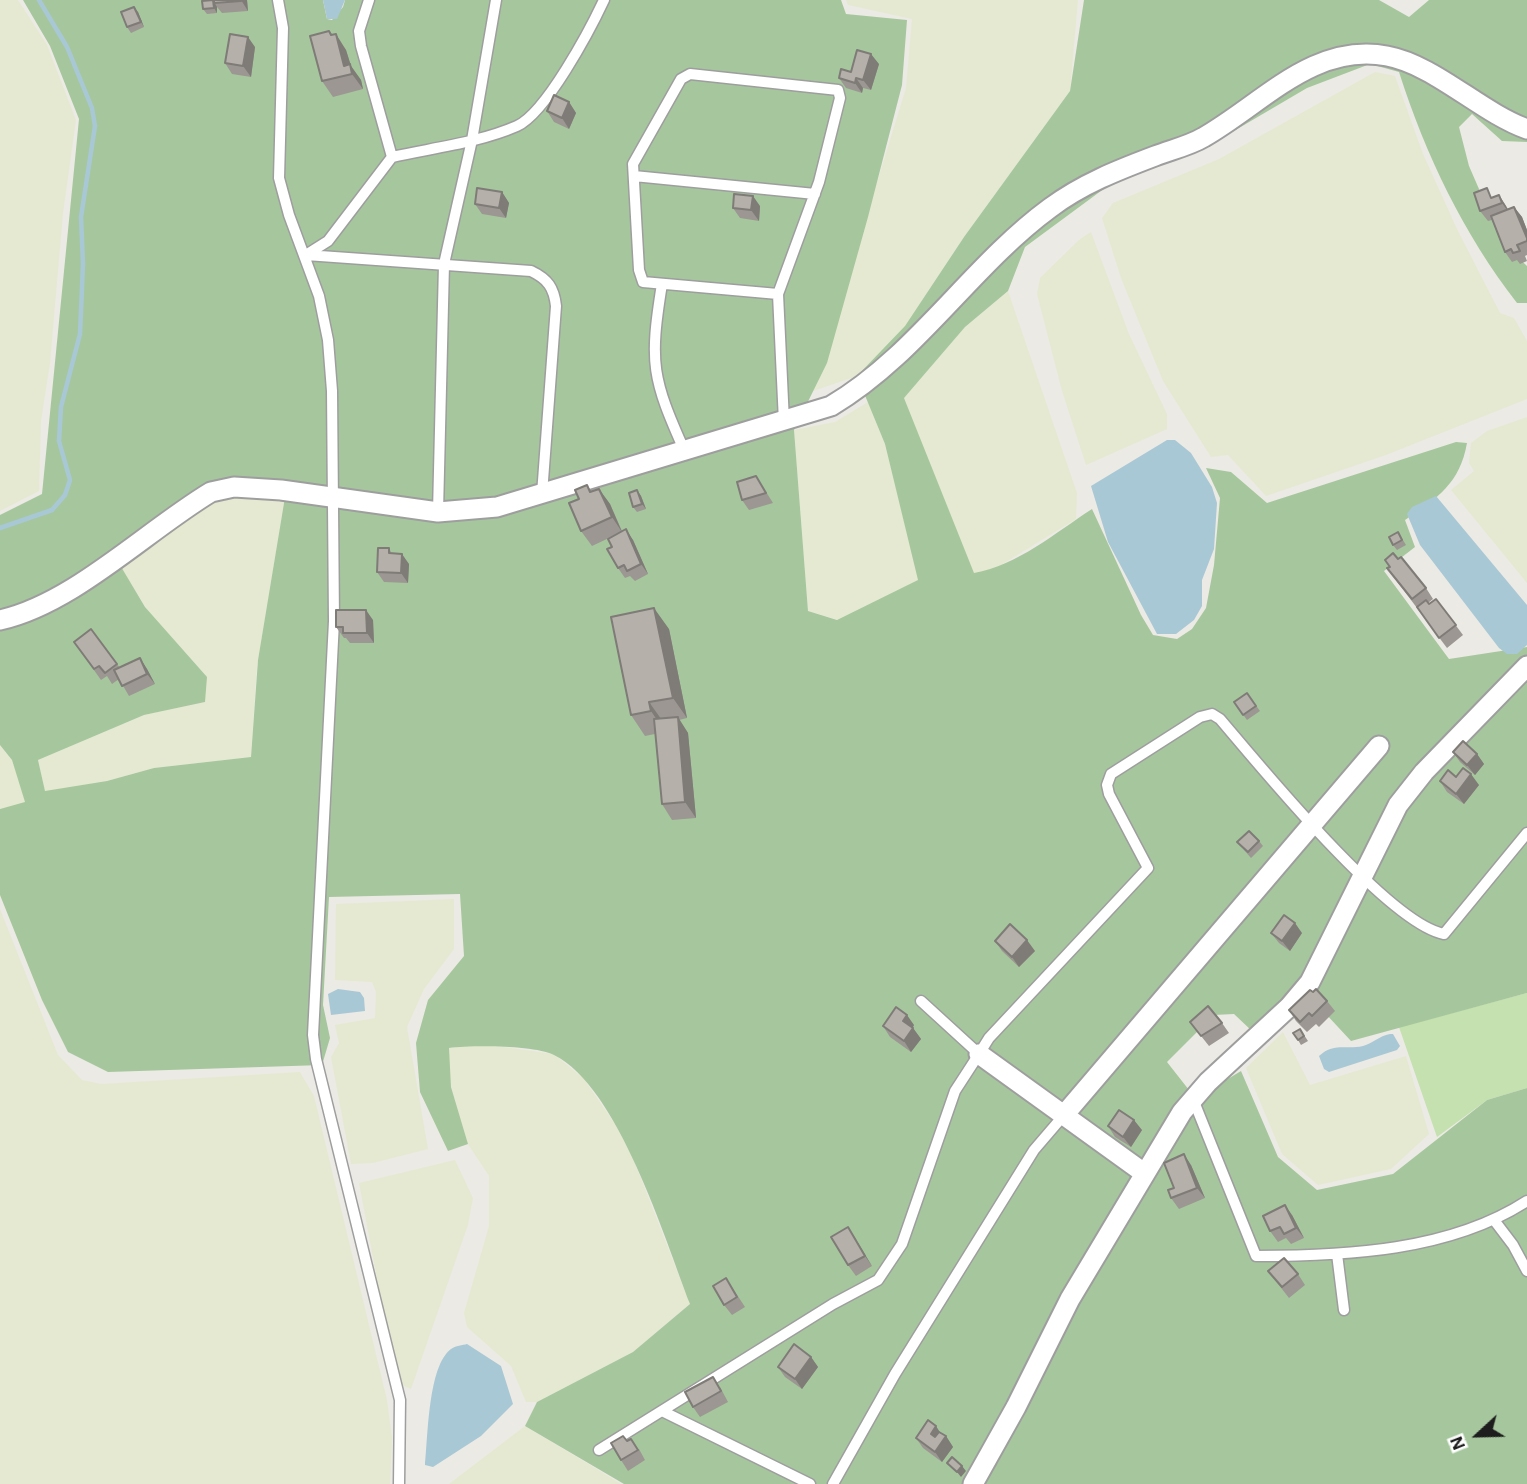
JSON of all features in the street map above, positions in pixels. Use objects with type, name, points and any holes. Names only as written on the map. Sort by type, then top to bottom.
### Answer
[{"type":"street","points":[[0,620],[23,615],[67,591],[211,492],[234,487],[331,496],[438,512],[497,507],[685,452],[831,405],[871,379],[1050,208],[1106,174],[1202,139],[1305,69],[1332,58],[1363,53],[1389,56],[1414,66],[1527,130]]},
{"type":"street","points":[[973,1484],[1016,1407],[1070,1299],[1144,1173],[1193,1099],[1289,1007],[1310,982],[1361,875],[1411,786],[1527,666]]},
{"type":"street","points":[[1065,1115],[1177,986],[1311,823],[1380,746]]},
{"type":"street","points":[[979,1054],[1144,1173]]},
{"type":"lane","points":[[278,0],[284,28],[279,178],[289,215],[319,296],[328,340],[332,391],[334,621],[313,1035],[316,1059],[400,1400],[399,1484]]},
{"type":"lane","points":[[369,0],[359,30],[361,46],[392,157]]},
{"type":"lane","points":[[438,512],[444,264],[472,140],[496,0]]},
{"type":"lane","points":[[306,255],[320,249],[328,241],[392,157],[472,140],[517,126],[530,118],[559,79],[604,0]]},
{"type":"lane","points":[[778,294],[643,282],[639,270],[634,176],[637,154],[681,79],[698,72],[838,90],[840,98],[815,194],[778,294],[783,422]]},
{"type":"lane","points":[[634,176],[815,194]]},
{"type":"lane","points":[[306,255],[531,271],[543,277],[554,289],[556,306],[542,494]]},
{"type":"lane","points":[[662,284],[654,333],[656,379],[685,452]]},
{"type":"lane","points":[[599,1450],[878,1280],[889,1268],[902,1244],[913,1205],[955,1091],[989,1038],[1148,867],[1108,794],[1107,785],[1111,774],[1200,717],[1212,714],[1220,719],[1311,823],[1361,875],[1419,924],[1444,934],[1527,833]]},
{"type":"lane","points":[[920,1002],[979,1054]]},
{"type":"lane","points":[[1193,1099],[1256,1256],[1337,1254],[1428,1239],[1494,1220],[1527,1201]]},
{"type":"lane","points":[[833,1484],[895,1374],[1034,1150],[1065,1115]]},
{"type":"lane","points":[[1494,1220],[1527,1270]]},
{"type":"lane","points":[[1337,1254],[1344,1310]]},
{"type":"lane","points":[[662,1411],[810,1484]]},
{"type":"green space","points":[[0,0],[18,0],[47,45],[76,120],[63,213],[50,363],[41,421],[39,491],[0,511]]},
{"type":"green space","points":[[23,0],[323,0],[327,19],[332,20],[343,7],[345,0],[841,0],[846,14],[907,20],[902,85],[868,217],[827,363],[794,430],[808,611],[837,620],[918,580],[885,444],[857,376],[905,326],[964,237],[1070,91],[1084,0],[1379,0],[1409,17],[1429,0],[1527,0],[1527,142],[1502,141],[1472,114],[1459,127],[1469,166],[1502,242],[1527,266],[1527,303],[1517,303],[1463,221],[1421,134],[1399,72],[1370,64],[1307,88],[1210,145],[1109,185],[1025,247],[1008,291],[965,327],[904,398],[974,573],[1021,556],[1092,509],[1153,635],[1177,639],[1192,629],[1206,608],[1214,565],[1220,498],[1206,468],[1231,472],[1267,503],[1456,442],[1467,443],[1459,469],[1446,488],[1405,520],[1415,547],[1384,571],[1449,659],[1527,647],[1527,993],[1351,1041],[1299,985],[1253,1032],[1234,1014],[1214,1015],[1167,1062],[1189,1090],[1216,1086],[1241,1071],[1278,1157],[1317,1190],[1393,1174],[1487,1100],[1527,1088],[1527,1484],[624,1484],[525,1426],[537,1402],[633,1352],[690,1304],[653,1205],[619,1130],[599,1098],[577,1072],[554,1055],[518,1048],[449,1048],[451,1087],[468,1144],[448,1151],[420,1092],[416,1043],[428,1000],[464,956],[460,894],[329,897],[323,1005],[330,1038],[322,1065],[108,1072],[68,1052],[42,1000],[0,895],[0,809],[25,802],[12,760],[0,745],[0,515],[42,494],[79,119],[50,46]],"holes":[[[234,494],[285,497],[258,660],[251,757],[154,768],[107,781],[45,791],[38,760],[144,715],[205,702],[207,677],[145,607],[120,565],[214,499]]]},
{"type":"green space","points":[[846,0],[1078,0],[1070,91],[964,237],[905,326],[857,376],[813,391],[906,88],[912,19],[848,5]]},
{"type":"green space","points":[[1375,72],[1395,76],[1423,154],[1457,229],[1500,313],[1514,318],[1527,341],[1527,399],[1386,455],[1266,496],[1228,455],[1211,457],[1163,381],[1121,278],[1102,218],[1113,203],[1219,159]]},
{"type":"green space","points":[[1091,232],[1129,334],[1167,414],[1167,429],[1086,465],[1062,391],[1037,294],[1040,278],[1080,239]]},
{"type":"green space","points":[[1008,291],[1077,493],[1076,519],[993,570],[974,574],[903,398],[965,327]]},
{"type":"green space","points":[[868,402],[885,444],[919,580],[838,620],[808,611],[794,430],[835,422]]},
{"type":"green space","points":[[1527,417],[1527,583],[1451,490],[1474,471],[1469,463],[1471,443],[1487,431]]},
{"type":"green space","points":[[234,494],[285,497],[257,666],[251,757],[154,768],[107,781],[45,792],[38,760],[144,715],[205,702],[119,565],[214,499]]},
{"type":"green space","points":[[0,745],[12,760],[26,803],[0,809]]},
{"type":"green space","points":[[454,899],[454,949],[424,989],[407,1027],[428,1149],[373,1163],[351,1164],[331,1057],[339,1043],[335,1025],[375,1018],[376,992],[372,982],[335,980],[336,904]]},
{"type":"green space","points":[[0,909],[58,1055],[82,1080],[101,1084],[300,1072],[314,1096],[387,1400],[392,1438],[390,1484],[0,1484]]},
{"type":"green space","points":[[1527,993],[1527,1088],[1487,1100],[1437,1137],[1399,1027]]},
{"type":"green space","points":[[1283,1032],[1310,1085],[1406,1056],[1429,1134],[1391,1169],[1318,1185],[1282,1154],[1246,1068]]},
{"type":"green space","points":[[482,1044],[554,1054],[584,1079],[626,1140],[690,1304],[633,1352],[537,1402],[526,1402],[511,1366],[467,1327],[464,1313],[489,1226],[489,1176],[468,1144],[451,1087],[448,1048]]},
{"type":"green space","points":[[455,1160],[473,1198],[468,1225],[411,1389],[402,1385],[381,1300],[359,1183]]},
{"type":"green space","points":[[525,1426],[605,1474],[621,1484],[449,1484]]},
{"type":"water","points":[[323,0],[345,0],[337,19],[327,19]]},
{"type":"water","points":[[1167,440],[1175,440],[1191,453],[1212,487],[1217,503],[1214,549],[1202,580],[1202,606],[1194,620],[1176,634],[1157,634],[1108,542],[1091,486]]},
{"type":"water","points":[[1436,496],[1527,605],[1527,645],[1517,654],[1507,654],[1499,648],[1420,545],[1407,514],[1412,507]]},
{"type":"water","points":[[338,989],[360,992],[364,998],[365,1011],[331,1015],[328,994]]},
{"type":"water","points":[[1393,1034],[1400,1046],[1397,1050],[1329,1072],[1324,1069],[1319,1056],[1324,1052],[1335,1048],[1363,1046]]},
{"type":"water","points":[[467,1344],[501,1366],[513,1404],[481,1436],[433,1467],[425,1465],[433,1386],[438,1370],[451,1349]]},
{"type":"building","points":[[213,0],[214,8],[203,9],[202,1]]},
{"type":"building","points":[[214,0],[241,0],[241,1],[214,3]]},
{"type":"building","points":[[134,7],[141,22],[127,27],[121,12]]},
{"type":"building","points":[[329,31],[331,35],[336,34],[344,66],[350,64],[352,74],[322,81],[310,36]]},
{"type":"building","points":[[230,34],[248,37],[243,66],[225,63]]},
{"type":"building","points":[[857,50],[871,54],[863,80],[856,78],[855,83],[839,78],[841,69],[851,72]]},
{"type":"building","points":[[554,95],[569,102],[562,118],[547,111]]},
{"type":"building","points":[[477,188],[502,192],[499,208],[475,204]]},
{"type":"building","points":[[1487,188],[1491,198],[1499,195],[1502,203],[1480,211],[1474,193]]},
{"type":"building","points":[[734,194],[753,196],[751,210],[733,208]]},
{"type":"building","points":[[1514,207],[1527,241],[1517,245],[1520,251],[1513,253],[1511,249],[1505,252],[1491,216]]},
{"type":"building","points":[[756,476],[766,493],[742,500],[737,482]]},
{"type":"building","points":[[587,485],[590,492],[599,489],[612,517],[581,531],[569,503],[579,499],[575,490]]},
{"type":"building","points":[[637,490],[642,504],[633,507],[629,493]]},
{"type":"building","points":[[626,529],[641,564],[627,571],[624,565],[618,568],[607,549],[612,547],[608,539]]},
{"type":"building","points":[[1398,532],[1402,540],[1393,545],[1389,537]]},
{"type":"building","points":[[378,548],[389,548],[389,553],[402,554],[401,573],[377,572]]},
{"type":"building","points":[[1393,553],[1398,559],[1401,557],[1426,588],[1412,599],[1387,568],[1390,567],[1385,560]]},
{"type":"building","points":[[1436,599],[1456,625],[1439,638],[1417,607],[1426,600],[1429,604]]},
{"type":"building","points":[[654,608],[673,698],[649,702],[651,711],[631,715],[611,617]]},
{"type":"building","points":[[336,610],[366,610],[367,633],[343,633],[343,627],[336,627]]},
{"type":"building","points":[[91,629],[117,664],[105,673],[99,666],[94,669],[74,642]]},
{"type":"building","points":[[140,658],[147,674],[122,686],[114,670]]},
{"type":"building","points":[[1247,693],[1256,706],[1243,715],[1234,702]]},
{"type":"building","points":[[678,717],[685,802],[662,804],[654,719]]},
{"type":"building","points":[[1463,741],[1477,754],[1467,765],[1453,752]]},
{"type":"building","points":[[1463,768],[1471,774],[1456,794],[1440,781],[1448,770],[1456,777]]},
{"type":"building","points":[[1249,831],[1259,841],[1248,852],[1237,842]]},
{"type":"building","points":[[1284,915],[1295,923],[1282,941],[1271,933]]},
{"type":"building","points":[[1010,924],[1027,940],[1012,957],[995,941]]},
{"type":"building","points":[[1316,989],[1327,1001],[1312,1016],[1309,1013],[1300,1022],[1289,1010],[1310,990],[1313,992]]},
{"type":"building","points":[[1208,1006],[1222,1023],[1201,1036],[1190,1022]]},
{"type":"building","points":[[896,1007],[907,1015],[903,1021],[913,1028],[904,1041],[883,1026]]},
{"type":"building","points":[[1300,1029],[1304,1036],[1298,1040],[1293,1033]]},
{"type":"building","points":[[1119,1110],[1134,1120],[1123,1137],[1108,1126]]},
{"type":"building","points":[[1184,1154],[1197,1188],[1171,1198],[1168,1190],[1174,1188],[1164,1163]]},
{"type":"building","points":[[1285,1205],[1296,1228],[1284,1234],[1280,1227],[1270,1231],[1263,1216]]},
{"type":"building","points":[[848,1227],[865,1256],[848,1265],[831,1237]]},
{"type":"building","points":[[1284,1258],[1298,1274],[1282,1287],[1268,1271]]},
{"type":"building","points":[[726,1278],[737,1297],[724,1305],[713,1286]]},
{"type":"building","points":[[794,1344],[811,1357],[795,1379],[778,1367]]},
{"type":"building","points":[[713,1377],[721,1391],[693,1407],[685,1392]]},
{"type":"building","points":[[928,1420],[936,1426],[931,1434],[935,1437],[939,1432],[946,1436],[935,1452],[916,1438]]},
{"type":"building","points":[[623,1436],[627,1441],[631,1439],[638,1450],[621,1460],[611,1443]]},
{"type":"building","points":[[952,1457],[962,1466],[957,1472],[947,1463]]},
{"type":"waterway","points":[[0,528],[52,510],[65,495],[70,480],[59,441],[61,407],[80,334],[83,264],[81,217],[95,126],[92,108],[67,47],[39,0]]}]
